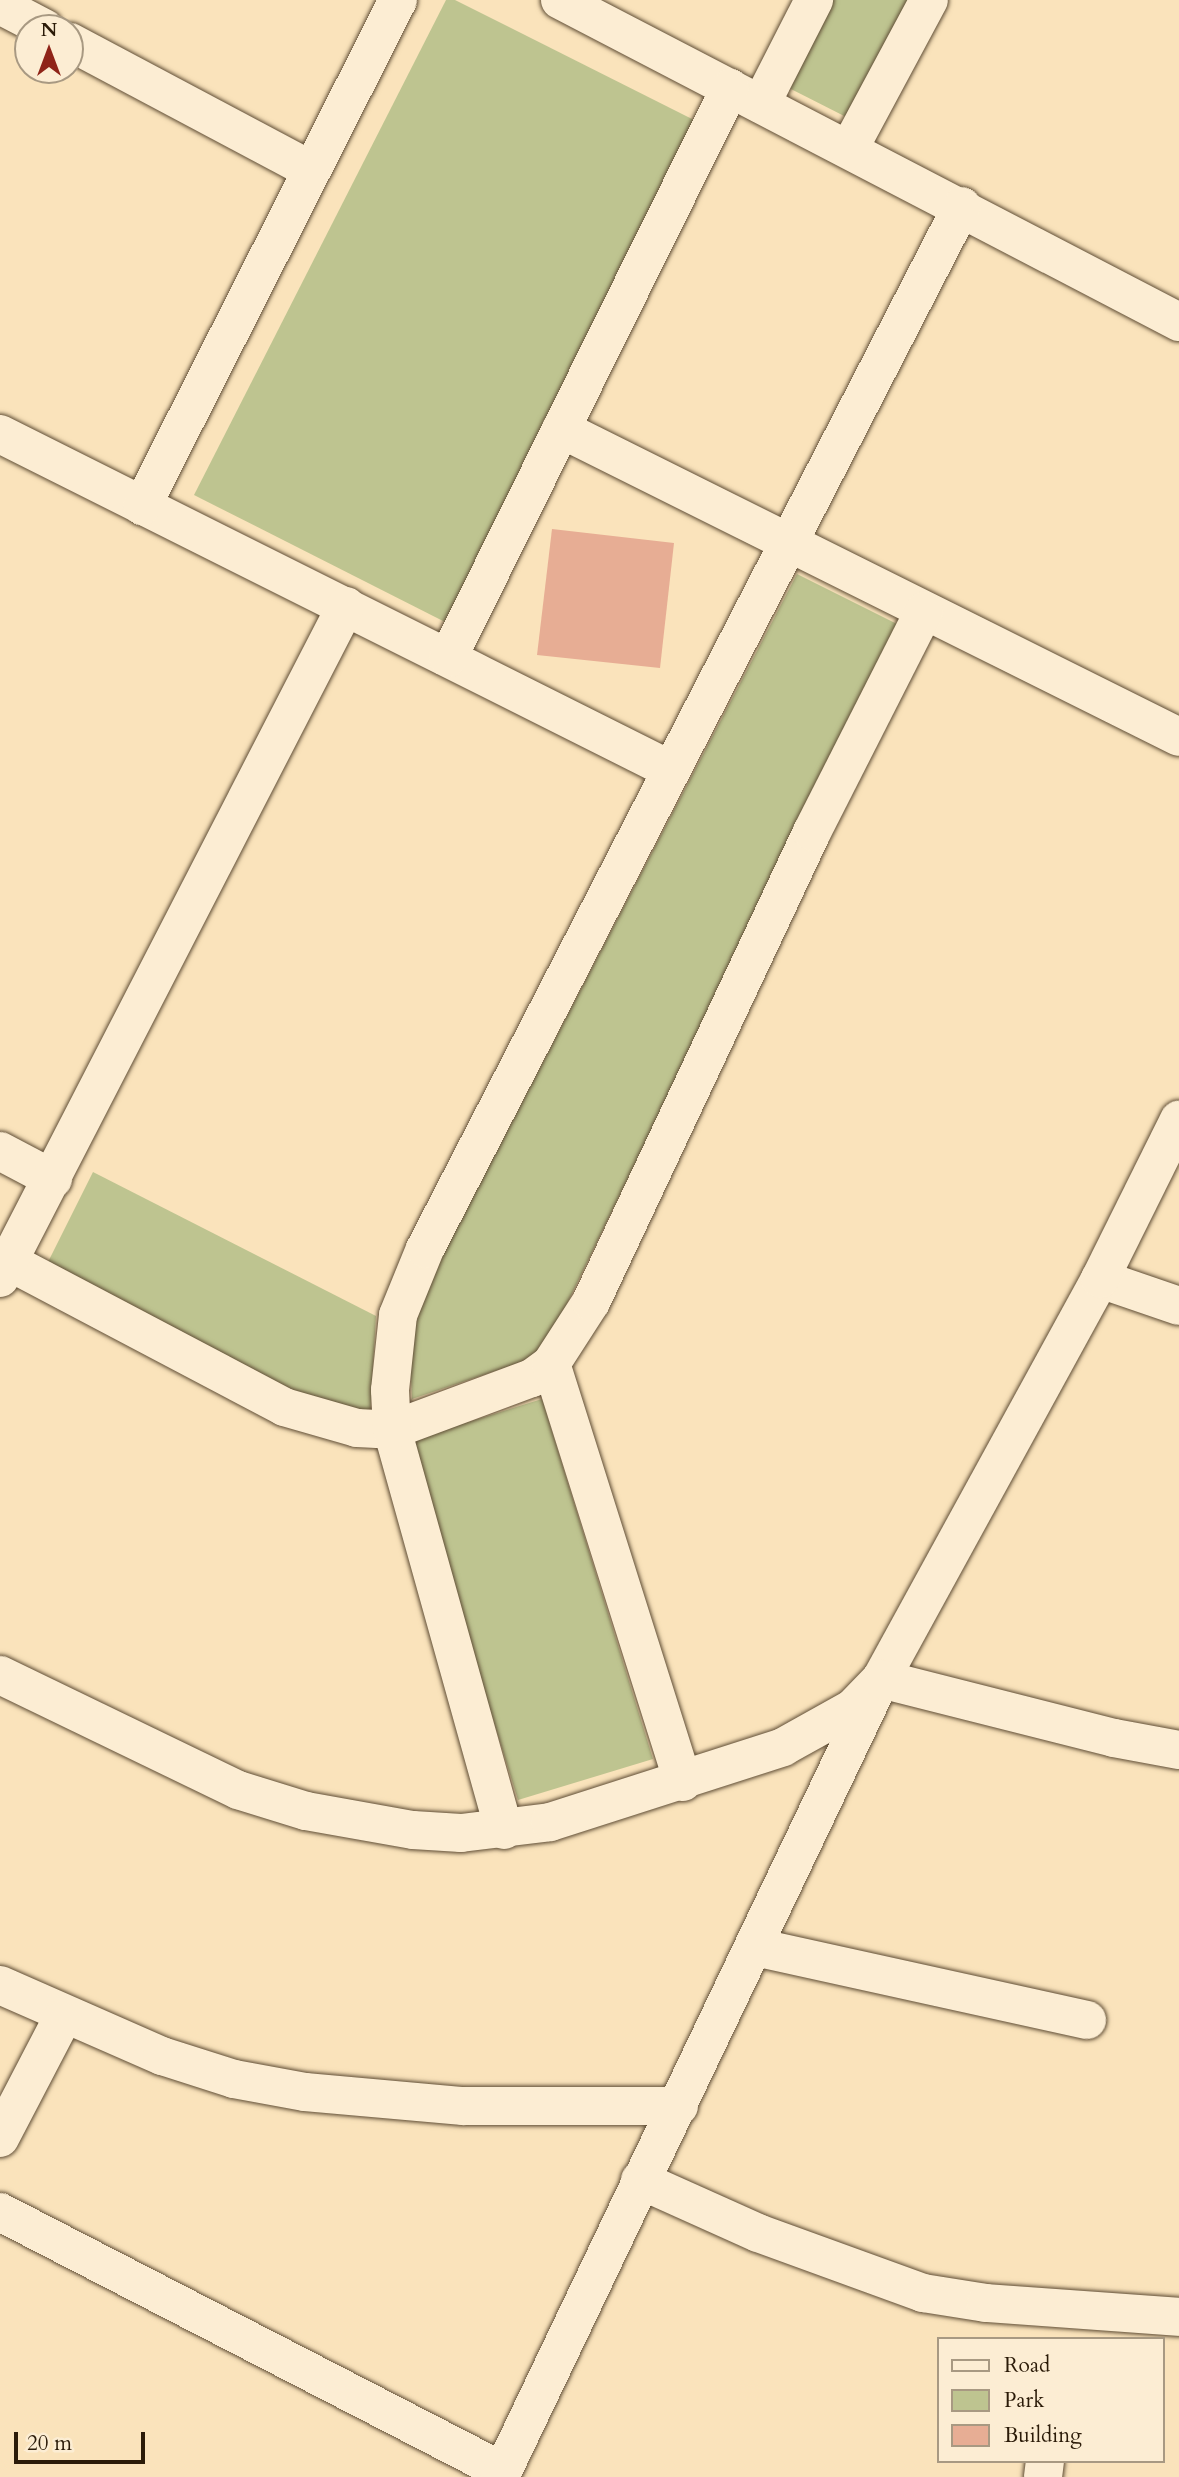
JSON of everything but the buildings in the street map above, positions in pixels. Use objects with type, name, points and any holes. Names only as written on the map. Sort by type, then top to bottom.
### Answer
[{"type":"street","points":[[142,506],[398,0]]},
{"type":"street","points":[[560,0],[962,206],[1179,322]]},
{"type":"street","points":[[447,658],[561,429],[746,96],[814,0]]},
{"type":"street","points":[[849,149],[929,0]]},
{"type":"street","points":[[0,5],[17,14]]},
{"type":"street","points":[[84,49],[312,170]]},
{"type":"street","points":[[504,1830],[392,1430],[393,1350],[408,1285],[786,541],[962,206]]},
{"type":"street","points":[[561,429],[1179,737]]},
{"type":"street","points":[[0,434],[669,769]]},
{"type":"street","points":[[346,606],[53,1179],[3,1265],[284,1407],[346,1425],[392,1430],[532,1378],[551,1364],[591,1302],[812,832],[924,611]]},
{"type":"street","points":[[0,2212],[501,2474],[881,1679],[1100,1279],[1179,1121]]},
{"type":"street","points":[[0,1151],[53,1179]]},
{"type":"street","points":[[1100,1279],[1179,1307]]},
{"type":"street","points":[[551,1364],[683,1782]]},
{"type":"street","points":[[0,1675],[238,1790],[306,1811],[413,1830],[504,1830],[550,1822],[683,1782],[783,1747],[822,1728],[853,1708],[881,1679]]},
{"type":"street","points":[[881,1679],[1114,1738],[1179,1750]]},
{"type":"street","points":[[755,1947],[1087,2020]]},
{"type":"street","points":[[0,1985],[63,2017],[186,2064],[305,2092],[463,2106],[679,2106]]},
{"type":"street","points":[[0,2138],[63,2017]]},
{"type":"street","points":[[640,2180],[769,2238],[922,2293],[1064,2324],[1179,2317]]},
{"type":"green space","points":[[446,0],[455,0],[698,122],[445,622],[194,495]]},
{"type":"green space","points":[[829,0],[916,0],[854,121],[785,86]]},
{"type":"green space","points":[[797,574],[897,624],[545,1349],[525,1361],[412,1399],[410,1356],[416,1313],[428,1283]]},
{"type":"green space","points":[[93,1172],[376,1316],[370,1415],[291,1392],[46,1266]]},
{"type":"green space","points":[[542,1399],[653,1759],[518,1800],[407,1441]]}]
